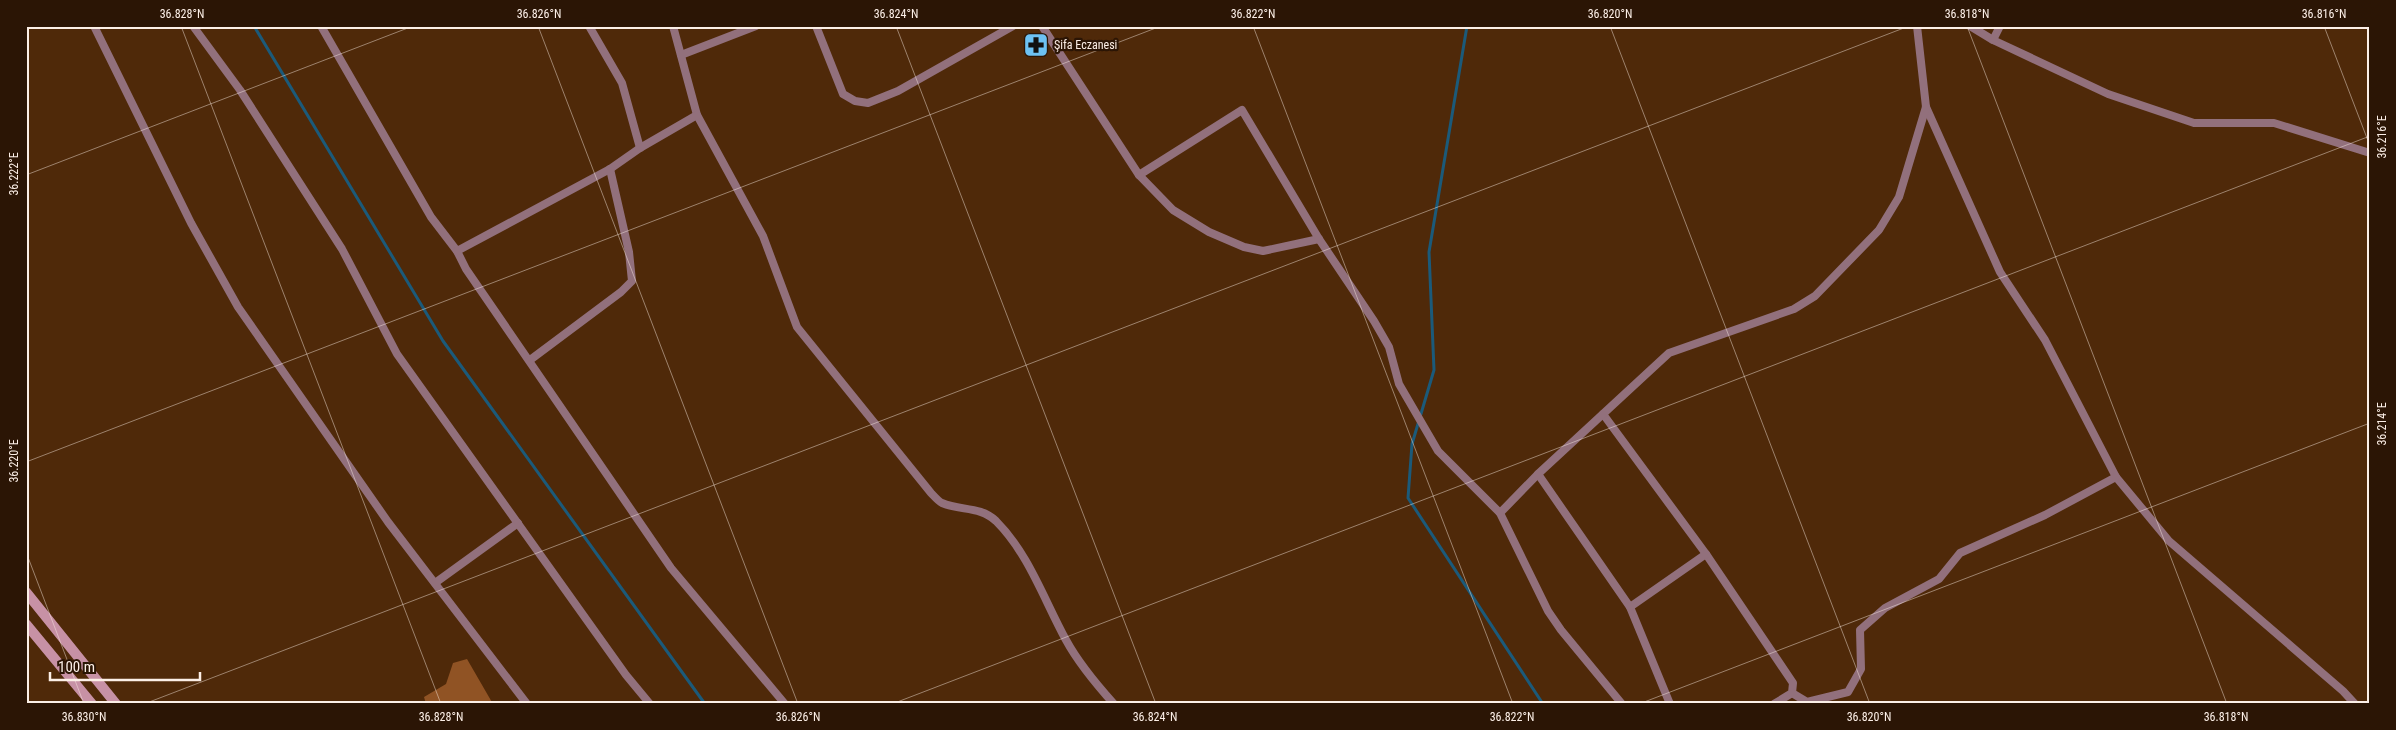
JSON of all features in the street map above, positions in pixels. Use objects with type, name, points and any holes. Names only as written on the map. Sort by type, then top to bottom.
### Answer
[{"type":"main road","points":[[26,592],[116,704]]},
{"type":"main road","points":[[26,624],[92,704]]},
{"type":"street","points":[[94,26],[191,223],[238,307],[388,522],[527,704]]},
{"type":"street","points":[[194,26],[240,90],[342,249],[397,354],[626,675],[650,704]]},
{"type":"street","points":[[321,26],[431,217],[457,251],[466,269],[671,568],[785,704]]},
{"type":"street","points":[[589,26],[622,83],[640,148]]},
{"type":"street","points":[[673,26],[697,115],[763,236],[797,327],[930,493],[942,502],[975,509],[987,514],[996,521],[1014,543],[1033,574],[1066,641],[1088,674],[1114,704]]},
{"type":"street","points":[[680,55],[756,26]]},
{"type":"street","points":[[816,26],[843,94],[855,101],[868,103],[898,91],[1013,26]]},
{"type":"street","points":[[1042,26],[1139,175],[1173,210],[1209,232],[1244,247],[1263,251],[1319,239]]},
{"type":"street","points":[[1917,26],[1926,108],[2000,272],[2045,340],[2116,478],[2169,541],[2343,691],[2355,704]]},
{"type":"street","points":[[1970,26],[1994,40],[2108,94],[2194,123],[2274,123],[2370,153]]},
{"type":"street","points":[[1994,40],[2000,26]]},
{"type":"street","points":[[1500,513],[1538,474],[1669,353],[1794,310],[1815,296],[1879,230],[1899,198],[1926,108]]},
{"type":"street","points":[[1139,175],[1242,110],[1319,239],[1374,321],[1389,347],[1399,384],[1438,451],[1500,513],[1548,611],[1561,630],[1622,704]]},
{"type":"street","points":[[457,251],[610,169],[640,148],[697,115]]},
{"type":"street","points":[[530,360],[621,292],[632,281],[630,252],[610,169]]},
{"type":"street","points":[[1603,414],[1706,554],[1793,683],[1792,693]]},
{"type":"street","points":[[1538,474],[1630,606],[1670,704]]},
{"type":"street","points":[[1792,693],[1807,702],[1848,692],[1861,669],[1860,630],[1885,608],[1939,580],[1960,553],[2045,515],[2116,478]]},
{"type":"street","points":[[435,584],[518,523]]},
{"type":"street","points":[[1630,606],[1706,554]]},
{"type":"street","points":[[1774,704],[1792,693]]},
{"type":"shaded area","points":[[467,659],[493,704],[426,704],[424,697],[446,684],[453,663]]},
{"type":"waterway","points":[[254,26],[443,341],[705,704]]},
{"type":"waterway","points":[[1467,26],[1429,252],[1434,370],[1412,444],[1408,498],[1543,704]]},
{"type":"place","name":"Şifa Eczanesi","points":[[1036,45]]}]
